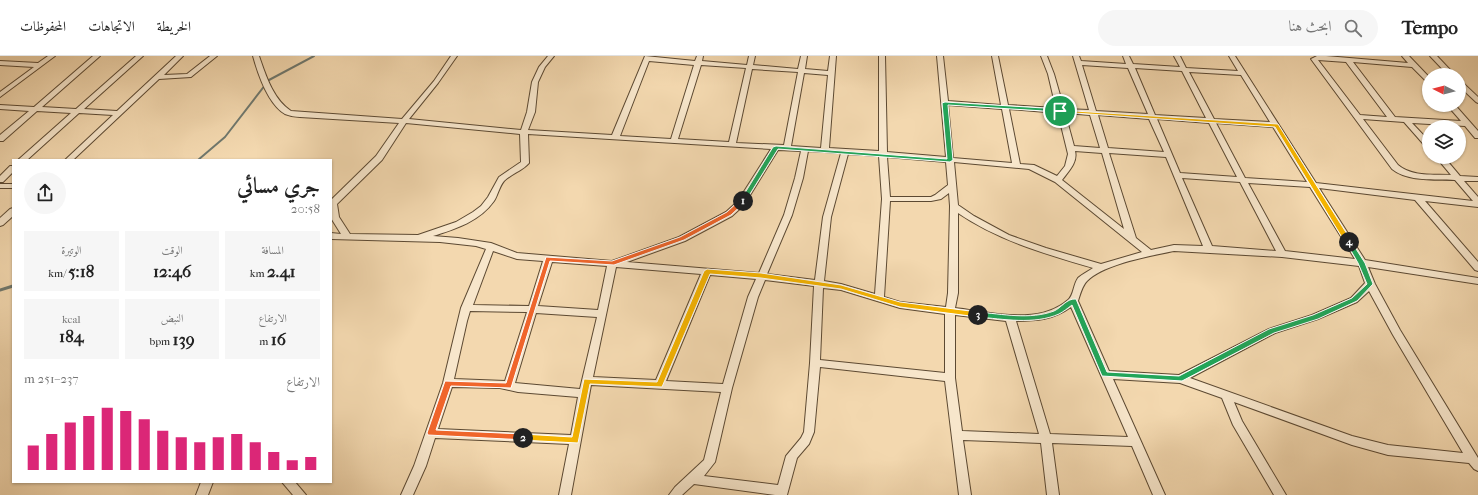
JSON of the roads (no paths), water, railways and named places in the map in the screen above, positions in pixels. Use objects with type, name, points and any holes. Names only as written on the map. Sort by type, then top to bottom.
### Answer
[{"type":"street","points":[[0,58],[4,56]]},
{"type":"street","points":[[0,95],[52,56]]},
{"type":"street","points":[[0,139],[97,56]]},
{"type":"street","points":[[23,159],[140,56]]},
{"type":"street","points":[[70,159],[180,56]]},
{"type":"street","points":[[158,77],[189,76],[214,56]]},
{"type":"street","points":[[256,56],[262,76],[278,104],[289,113],[302,115],[404,121],[524,132],[883,154],[1031,167],[1058,180],[1149,252]]},
{"type":"street","points":[[348,237],[334,218],[332,212],[333,203],[379,158],[404,121],[436,82],[454,56]]},
{"type":"street","points":[[414,239],[462,223],[481,210],[491,200],[495,188],[503,178],[525,163],[524,132],[531,112],[535,82],[542,67],[550,56]]},
{"type":"street","points":[[732,144],[752,56]]},
{"type":"street","points":[[787,148],[804,56]]},
{"type":"street","points":[[825,150],[833,56]]},
{"type":"street","points":[[879,299],[886,199],[883,154],[882,56]]},
{"type":"street","points":[[940,56],[954,206],[953,293],[950,311],[950,378],[956,436],[965,495]]},
{"type":"street","points":[[995,56],[1016,165]]},
{"type":"street","points":[[1044,56],[1051,74],[1072,154],[1069,166],[1058,180]]},
{"type":"street","points":[[1126,56],[1209,248]]},
{"type":"street","points":[[1178,56],[1282,254]]},
{"type":"street","points":[[1232,56],[1362,263],[1370,284],[1396,332],[1475,463]]},
{"type":"street","points":[[1405,56],[1422,74]]},
{"type":"street","points":[[1433,56],[1445,68]]},
{"type":"street","points":[[615,138],[647,57],[698,59],[749,66],[831,73]]},
{"type":"street","points":[[674,140],[698,59]]},
{"type":"street","points":[[1132,240],[1077,59],[1130,66],[1243,73]]},
{"type":"street","points":[[1413,64],[1348,59],[1314,59],[1395,167],[1401,172],[1410,175],[1478,179]]},
{"type":"street","points":[[1348,59],[1393,120]]},
{"type":"street","points":[[0,63],[39,65]]},
{"type":"street","points":[[1466,88],[1475,95],[1478,101]]},
{"type":"street","points":[[945,103],[1276,125]]},
{"type":"street","points":[[0,107],[120,113]]},
{"type":"street","points":[[1457,112],[1478,136]]},
{"type":"street","points":[[1358,118],[1467,124]]},
{"type":"street","points":[[1407,121],[1422,137]]},
{"type":"street","points":[[612,264],[682,239],[729,214],[742,203],[776,147]]},
{"type":"street","points":[[1070,148],[1168,155]]},
{"type":"street","points":[[675,495],[709,462],[727,388],[746,323],[761,276],[788,215],[799,178],[805,150]]},
{"type":"street","points":[[692,479],[782,493],[792,456],[805,441],[809,432],[815,363],[819,284],[827,216],[845,152]]},
{"type":"street","points":[[1446,164],[1478,203]]},
{"type":"street","points":[[0,180],[12,169]]},
{"type":"street","points":[[1177,175],[1313,185],[1418,198],[1478,203]]},
{"type":"street","points":[[0,186],[12,186]]},
{"type":"street","points":[[886,199],[931,199],[938,197],[952,186]]},
{"type":"street","points":[[1418,198],[1478,268]]},
{"type":"street","points":[[954,206],[971,219],[1022,244],[1101,266]]},
{"type":"street","points":[[0,223],[12,212]]},
{"type":"street","points":[[332,236],[459,241],[491,246],[502,253],[517,256],[761,276],[841,287],[900,305],[1010,318],[1035,318],[1056,312],[1073,301],[1082,280],[1101,266],[1149,252],[1174,248],[1209,248],[1282,254],[1362,263],[1478,281]]},
{"type":"street","points":[[407,495],[420,466],[448,383],[466,308],[491,246]]},
{"type":"street","points":[[509,386],[548,259]]},
{"type":"street","points":[[565,495],[584,393],[612,264]]},
{"type":"street","points":[[659,385],[707,271]]},
{"type":"street","points":[[1180,379],[1272,331],[1315,317],[1354,300],[1370,284]]},
{"type":"street","points":[[1073,301],[1134,442],[1159,495]]},
{"type":"street","points":[[466,308],[532,309],[602,314]]},
{"type":"street","points":[[1010,318],[1046,440],[1053,495]]},
{"type":"street","points":[[815,363],[950,378]]},
{"type":"street","points":[[1105,374],[1180,379],[1352,440],[1388,450],[1475,463]]},
{"type":"street","points":[[587,381],[727,388]]},
{"type":"street","points":[[448,383],[500,384],[584,393]]},
{"type":"street","points":[[1226,395],[1237,422],[1280,495]]},
{"type":"street","points":[[431,433],[576,440]]},
{"type":"street","points":[[956,436],[1134,442]]},
{"type":"street","points":[[202,495],[206,483]]},
{"type":"street","points":[[289,483],[300,495]]},
{"type":"waterway","points":[[199,159],[225,137],[269,80],[314,56]]},
{"type":"waterway","points":[[0,290],[12,286]]}]
